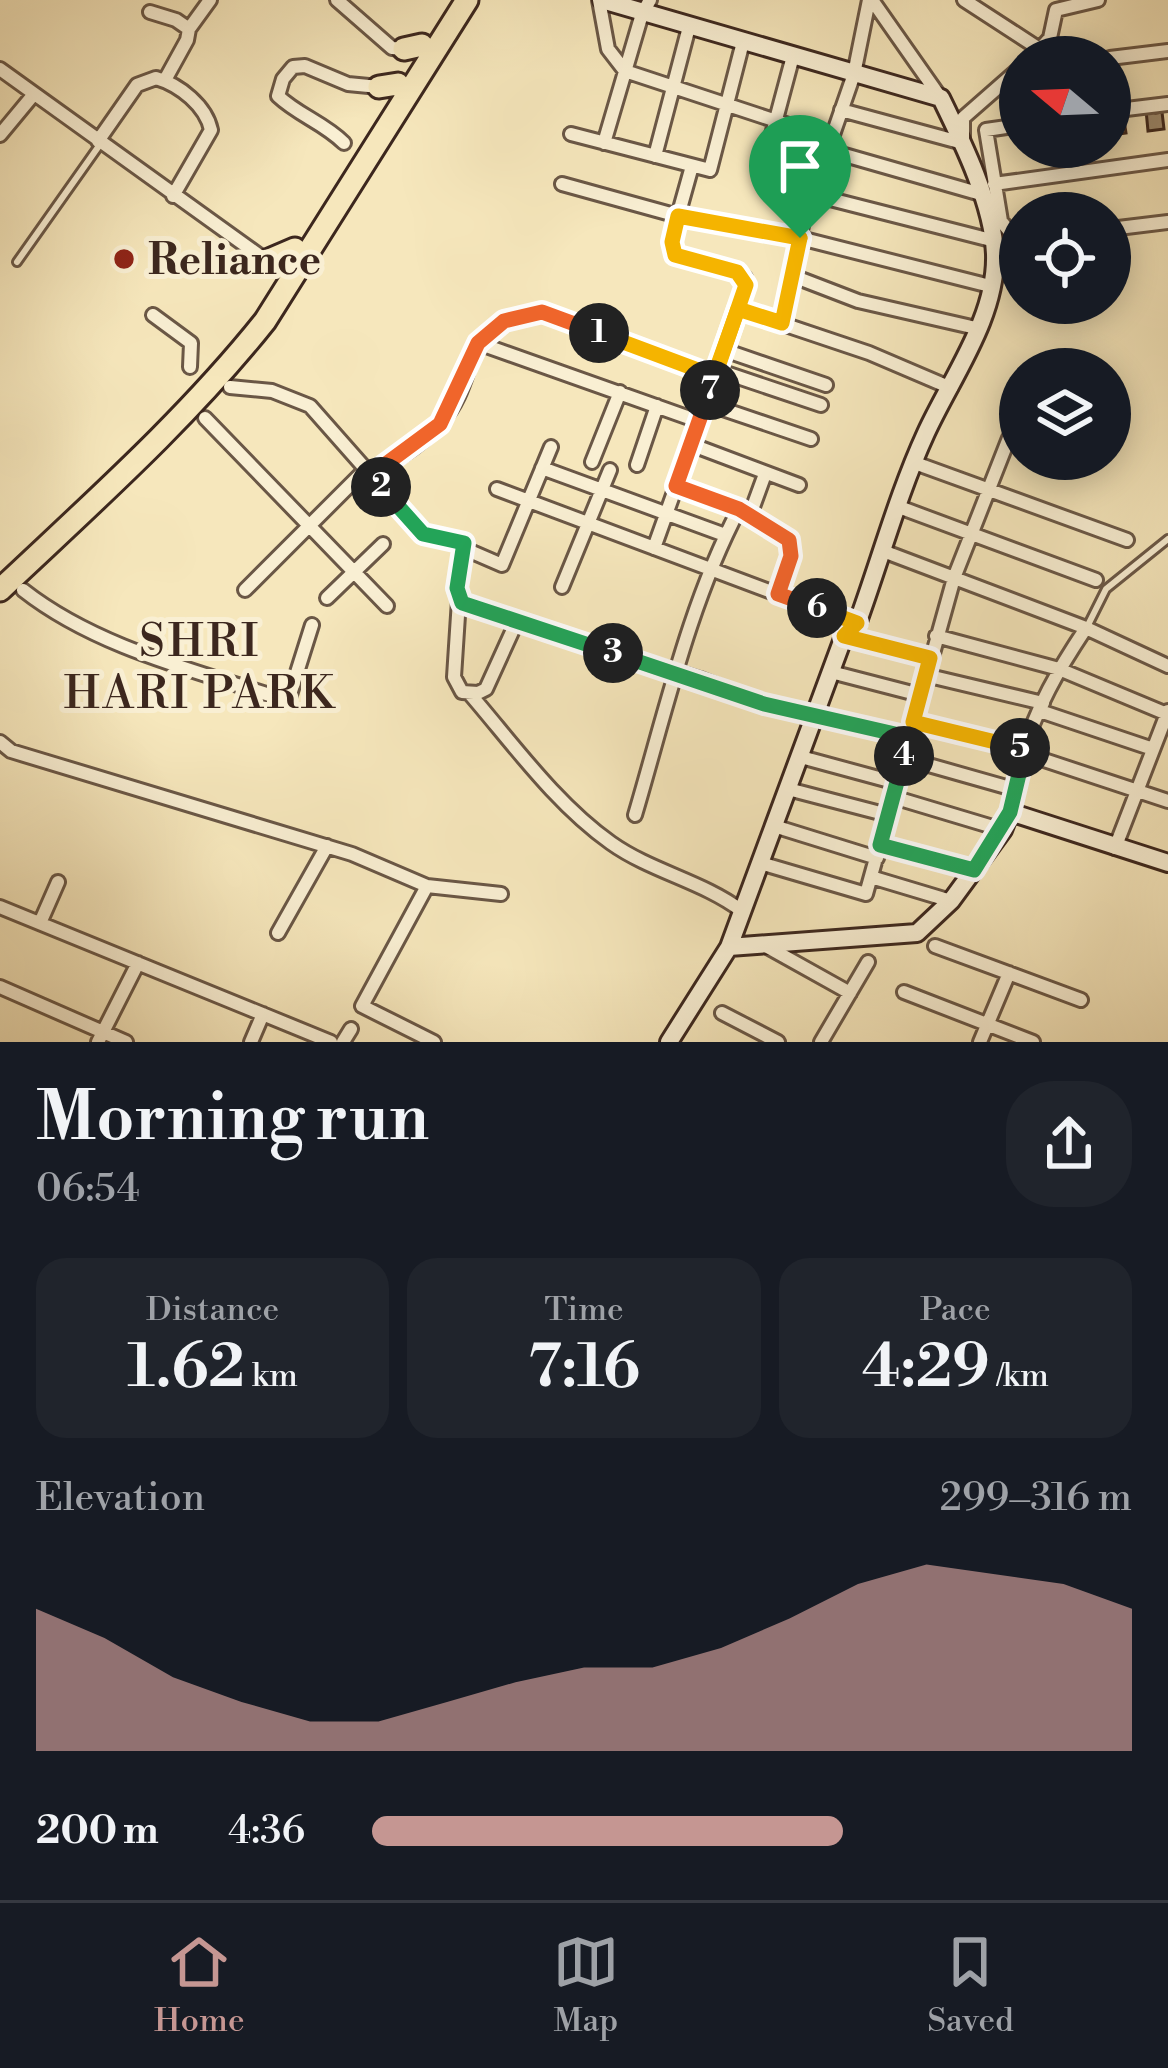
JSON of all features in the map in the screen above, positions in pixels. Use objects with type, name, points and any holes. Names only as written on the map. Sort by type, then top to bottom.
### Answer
[{"type":"highway","points":[[14,587],[211,405],[467,0]]},
{"type":"highway","points":[[267,261],[295,249]]},
{"type":"street","points":[[165,80],[187,40],[188,29],[210,0]]},
{"type":"street","points":[[337,0],[392,48],[413,47]]},
{"type":"street","points":[[941,98],[688,27],[646,7],[601,0],[608,49],[625,71],[829,144],[987,189],[1168,160]]},
{"type":"street","points":[[782,323],[812,193],[854,74],[870,0]]},
{"type":"street","points":[[870,0],[941,98],[999,216]]},
{"type":"street","points":[[964,0],[1015,36]]},
{"type":"street","points":[[1050,36],[1056,10],[1092,0]]},
{"type":"street","points":[[604,142],[646,7]]},
{"type":"street","points":[[150,12],[188,29]]},
{"type":"street","points":[[655,156],[688,27]]},
{"type":"street","points":[[572,134],[710,170],[743,42]]},
{"type":"street","points":[[1131,55],[1168,51]]},
{"type":"street","points":[[793,56],[774,122],[766,178],[999,246]]},
{"type":"street","points":[[344,142],[278,96],[283,79],[293,67],[305,66],[348,85],[388,86]]},
{"type":"street","points":[[0,69],[267,261]]},
{"type":"street","points":[[99,142],[136,85],[147,79],[165,80],[200,108],[210,124],[208,138],[173,196]]},
{"type":"street","points":[[962,142],[963,118],[999,86]]},
{"type":"street","points":[[0,135],[34,94]]},
{"type":"street","points":[[1131,108],[1168,104]]},
{"type":"street","points":[[841,110],[962,142]]},
{"type":"street","points":[[669,1042],[728,947],[926,433],[976,328],[991,286],[993,247],[986,130],[999,128]]},
{"type":"street","points":[[654,548],[746,291],[742,274],[675,255],[672,242],[692,166]]},
{"type":"street","points":[[562,184],[678,216],[800,238],[991,286]]},
{"type":"street","points":[[1131,226],[1168,222]]},
{"type":"street","points":[[793,276],[858,301],[976,328]]},
{"type":"street","points":[[738,309],[869,353],[951,388]]},
{"type":"street","points":[[245,590],[308,522],[368,472],[440,424],[478,343],[504,321],[542,312],[821,405]]},
{"type":"street","points":[[154,315],[190,343],[190,367]]},
{"type":"street","points":[[478,343],[698,422]]},
{"type":"street","points":[[724,350],[826,385]]},
{"type":"street","points":[[387,606],[308,522],[211,405],[272,391],[310,406],[423,534],[464,543],[457,588],[454,677],[462,692],[486,689],[516,623]]},
{"type":"street","points":[[592,462],[620,392]]},
{"type":"street","points":[[705,403],[811,439]]},
{"type":"street","points":[[638,465],[658,406]]},
{"type":"street","points":[[690,445],[799,485]]},
{"type":"street","points":[[465,549],[502,565],[551,447]]},
{"type":"street","points":[[915,464],[1127,540]]},
{"type":"street","points":[[760,863],[866,894],[936,636],[999,465]]},
{"type":"street","points":[[542,468],[725,536]]},
{"type":"street","points":[[562,587],[610,470]]},
{"type":"street","points":[[635,815],[712,570],[725,536],[765,474]]},
{"type":"street","points":[[676,486],[744,512],[791,544],[778,594]]},
{"type":"street","points":[[497,489],[778,594],[850,630],[930,658]]},
{"type":"street","points":[[899,507],[1096,580]]},
{"type":"street","points":[[326,598],[383,544]]},
{"type":"street","points":[[883,551],[1086,628],[1168,666]]},
{"type":"street","points":[[14,587],[125,647],[288,700],[312,625]]},
{"type":"street","points":[[459,600],[764,704],[908,737]]},
{"type":"street","points":[[728,947],[917,933],[951,901],[1006,821],[1024,751],[1042,707],[1059,669],[1086,628]]},
{"type":"street","points":[[936,636],[1059,669],[1167,712],[1165,733],[1153,749],[1115,848]]},
{"type":"street","points":[[831,671],[920,695]]},
{"type":"street","points":[[926,676],[1042,707],[1153,749]]},
{"type":"street","points":[[470,694],[555,791],[610,842],[664,872],[716,891],[742,910]]},
{"type":"street","points":[[913,722],[1024,751],[1168,801]]},
{"type":"street","points":[[0,742],[10,751],[327,846],[427,886],[502,894]]},
{"type":"street","points":[[801,757],[895,790],[1168,862]]},
{"type":"street","points":[[904,758],[1017,790]]},
{"type":"street","points":[[788,789],[888,815]]},
{"type":"street","points":[[774,826],[974,870]]},
{"type":"street","points":[[278,933],[327,846]]},
{"type":"street","points":[[871,877],[951,901]]},
{"type":"street","points":[[40,923],[58,882]]},
{"type":"street","points":[[427,886],[362,1006],[434,1042]]},
{"type":"street","points":[[0,907],[331,1042]]},
{"type":"street","points":[[764,945],[850,993]]},
{"type":"street","points":[[935,946],[1081,1000]]},
{"type":"street","points":[[821,1042],[868,962]]},
{"type":"street","points":[[101,1037],[138,963]]},
{"type":"street","points":[[980,1042],[1009,973]]},
{"type":"street","points":[[0,986],[101,1037],[126,1042]]},
{"type":"street","points":[[904,992],[1033,1042]]},
{"type":"street","points":[[722,1012],[778,1042]]},
{"type":"street","points":[[251,1042],[262,1014]]},
{"type":"lane","points":[[17,262],[99,142]]},
{"type":"lane","points":[[1086,628],[1106,589],[1168,539]]},
{"type":"building","points":[[1146,110],[1162,112],[1164,129],[1148,131]]},
{"type":"place","name":"Reliance","points":[[124,259]]},
{"type":"district","name":"SHRI HARI PARK","points":[[200,666]]},
{"type":"route","points":[[800,238],[678,216],[671,246],[675,255],[742,274],[746,291],[738,309],[676,486],[739,509],[789,540],[791,556],[778,594],[857,623],[844,636],[930,658],[913,722],[1025,749],[1003,830],[974,870],[880,845],[908,737],[764,704],[700,679],[467,606],[459,600],[457,588],[464,543],[423,534],[371,475],[440,424],[478,343],[504,321],[521,316],[542,312],[714,376],[738,309],[782,323],[800,238]]}]
